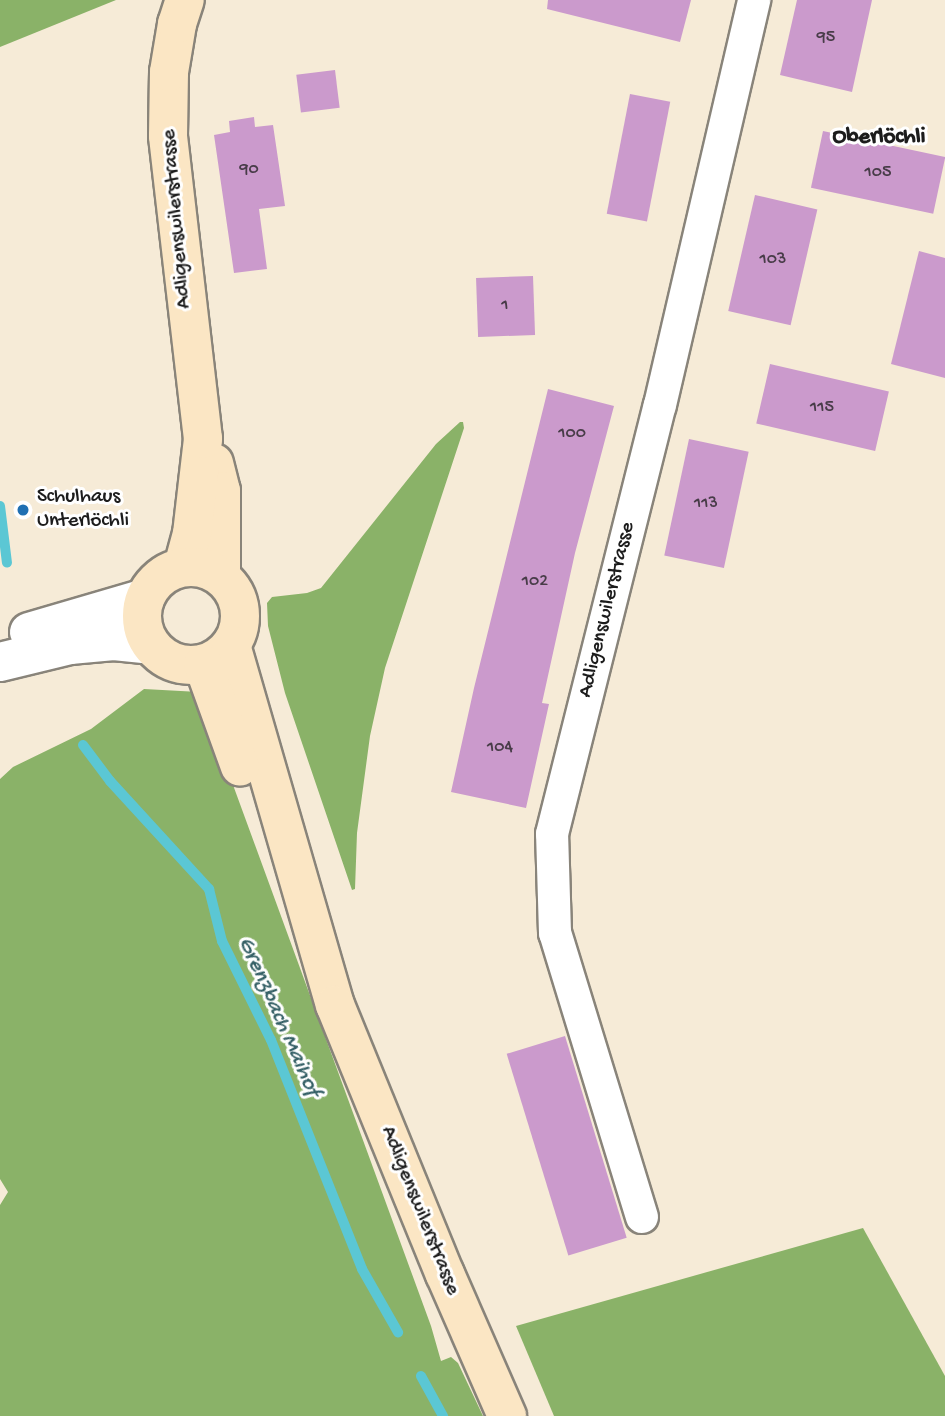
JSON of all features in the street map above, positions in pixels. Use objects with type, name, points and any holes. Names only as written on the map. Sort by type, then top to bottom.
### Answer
[{"type":"main road","name":"Adligenswilerstrasse","points":[[183,567],[192,534],[202,439],[168,136],[169,72],[177,24],[186,0]]},
{"type":"main road","name":"Adligenswilerstrasse","points":[[202,439],[215,466],[221,491],[220,576]]},
{"type":"main road","points":[[183,567],[203,568],[220,576],[234,590],[240,609],[239,628],[217,655],[183,664],[165,658],[151,645],[142,623],[145,598],[153,583],[167,573],[183,567]]},
{"type":"main road","name":"Adligenswilerstrasse","points":[[217,655],[240,767],[267,862],[295,938],[335,1005],[462,1316],[507,1416]]},
{"type":"street","name":"Adligenswilerstrasse","points":[[642,1217],[555,933],[552,834],[660,405],[754,0]]},
{"type":"street","points":[[0,640],[145,598]]},
{"type":"street","points":[[0,662],[70,645],[114,641],[151,645]]},
{"type":"green space","points":[[0,0],[116,0],[0,47]]},
{"type":"green space","points":[[463,422],[464,428],[385,668],[370,736],[357,833],[355,889],[352,890],[285,693],[268,626],[267,603],[272,597],[307,593],[321,588],[436,444]]},
{"type":"green space","points":[[144,689],[199,692],[431,1326],[441,1361],[451,1357],[458,1363],[483,1416],[0,1416],[0,1205],[8,1192],[0,1179],[0,779],[13,767],[91,729]]},
{"type":"green space","points":[[863,1228],[945,1376],[945,1416],[554,1416],[516,1326]]},
{"type":"building","points":[[548,0],[691,0],[680,42],[547,9]]},
{"type":"building","points":[[797,0],[872,0],[852,92],[780,75]]},
{"type":"building","points":[[335,70],[340,108],[301,112],[296,75]]},
{"type":"building","points":[[630,94],[670,102],[647,222],[607,214]]},
{"type":"building","points":[[254,117],[255,127],[273,125],[285,206],[259,209],[267,269],[234,273],[214,135],[230,132],[229,121]]},
{"type":"building","points":[[823,131],[945,157],[933,214],[811,188]]},
{"type":"building","points":[[755,195],[817,209],[791,325],[728,311]]},
{"type":"building","points":[[919,251],[945,258],[945,378],[891,364]]},
{"type":"building","points":[[533,276],[535,335],[478,337],[476,278]]},
{"type":"building","points":[[770,364],[889,391],[875,451],[756,423]]},
{"type":"building","points":[[548,389],[614,406],[575,553],[542,703],[549,704],[526,808],[451,792]]},
{"type":"building","points":[[689,439],[749,452],[724,568],[664,555]]},
{"type":"building","points":[[565,1036],[627,1238],[568,1256],[507,1054]]},
{"type":"waterway","name":"Grenzbach Maihof","points":[[0,506],[7,563]]},
{"type":"waterway","name":"Grenzbach Maihof","points":[[83,745],[110,781],[209,889],[222,941],[271,1040],[362,1269],[398,1332]]},
{"type":"waterway","points":[[421,1376],[443,1416]]},
{"type":"place","name":"Schulhaus Unterlöchli","points":[[23,510]]},
{"type":"district","name":"Oberlöchli","points":[[879,138]]}]
